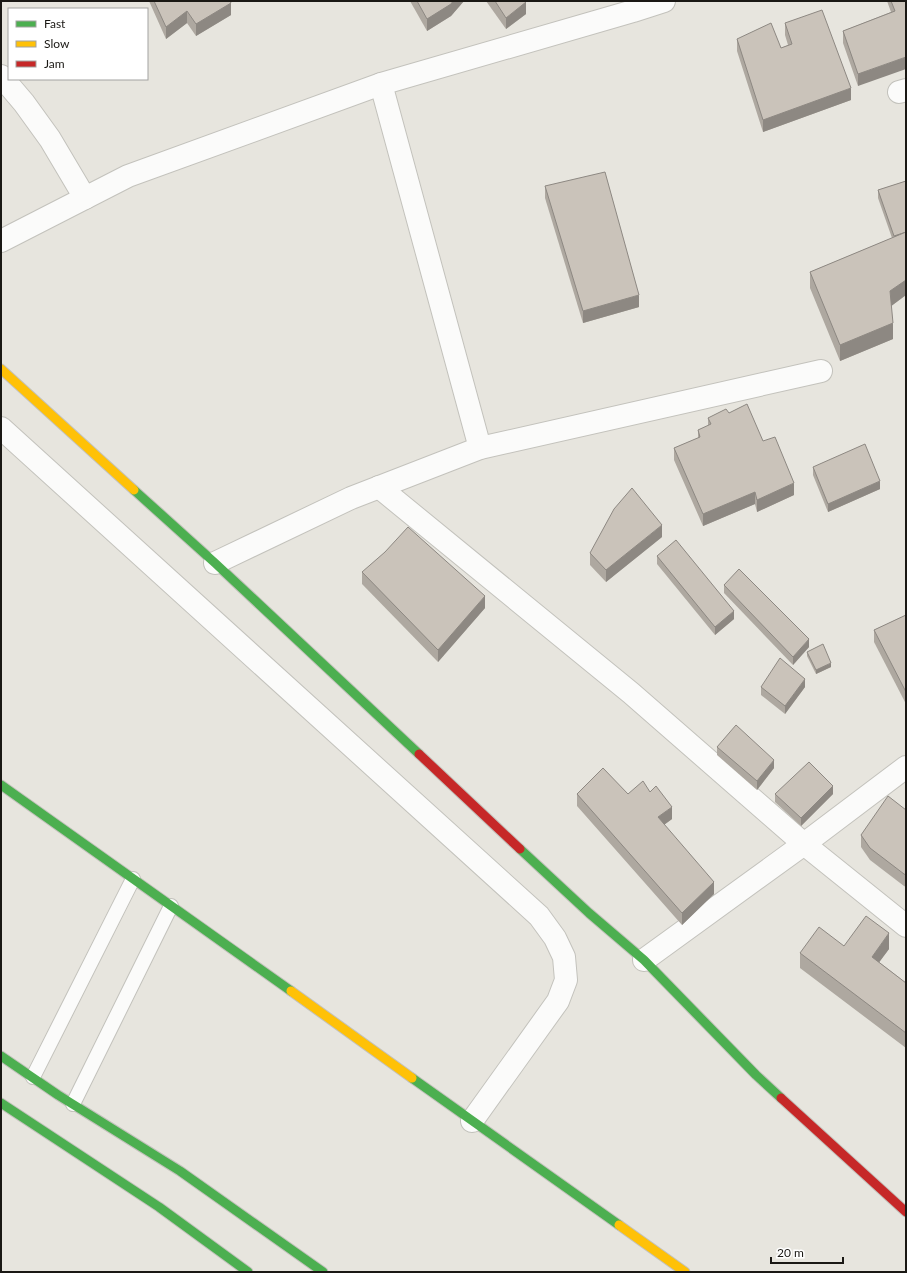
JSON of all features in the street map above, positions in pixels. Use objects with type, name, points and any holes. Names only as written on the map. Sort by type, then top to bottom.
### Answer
[{"type":"street","points":[[1,241],[128,176],[381,84],[664,1]]},
{"type":"street","points":[[1,76],[24,103],[50,139],[85,198]]},
{"type":"street","points":[[381,84],[480,448]]},
{"type":"street","points":[[1,369],[215,563],[589,913],[644,960],[756,1075],[906,1212]]},
{"type":"street","points":[[215,563],[351,498],[480,448],[821,371]]},
{"type":"street","points":[[1,428],[539,916],[555,938],[564,957],[566,980],[558,1001],[472,1121]]},
{"type":"street","points":[[379,487],[631,693],[804,844],[906,926]]},
{"type":"street","points":[[644,960],[804,844],[906,767]]},
{"type":"street","points":[[1,785],[685,1272]]},
{"type":"street","points":[[1,1056],[73,1104],[180,1171],[323,1272]]},
{"type":"street","points":[[1,1102],[159,1207],[248,1272]]},
{"type":"lane","points":[[33,1077],[133,879]]},
{"type":"lane","points":[[73,1104],[171,906]]},
{"type":"building","points":[[154,1],[230,1],[231,3],[196,24],[187,11],[166,27]]},
{"type":"building","points":[[417,1],[453,1],[451,4],[427,19]]},
{"type":"building","points":[[495,1],[526,1],[526,2],[506,18]]},
{"type":"building","points":[[891,1],[906,1],[906,57],[858,74],[843,31],[895,11]]},
{"type":"building","points":[[822,10],[851,88],[763,120],[737,39],[771,23],[781,48],[792,44],[785,23]]},
{"type":"building","points":[[605,172],[639,295],[583,311],[545,186]]},
{"type":"building","points":[[906,181],[906,232],[894,236],[878,190]]},
{"type":"building","points":[[906,232],[906,280],[890,291],[893,323],[840,345],[810,272]]},
{"type":"building","points":[[747,404],[763,441],[775,437],[794,483],[757,500],[755,492],[703,514],[674,448],[700,437],[698,430],[711,424],[708,418],[726,409],[729,413]]},
{"type":"building","points":[[865,444],[880,481],[828,504],[813,467]]},
{"type":"building","points":[[632,488],[662,525],[606,570],[590,553],[614,509]]},
{"type":"building","points":[[408,527],[485,596],[438,650],[362,572],[385,552]]},
{"type":"building","points":[[676,540],[734,611],[715,627],[657,556]]},
{"type":"building","points":[[739,569],[809,639],[793,657],[724,585]]},
{"type":"building","points":[[906,615],[906,692],[874,630]]},
{"type":"building","points":[[823,644],[831,663],[816,670],[807,652]]},
{"type":"building","points":[[780,658],[805,679],[785,706],[761,687]]},
{"type":"building","points":[[736,725],[774,760],[757,781],[717,747]]},
{"type":"building","points":[[809,762],[833,786],[801,818],[775,794]]},
{"type":"building","points":[[603,768],[628,794],[643,781],[650,792],[656,786],[672,807],[658,817],[714,882],[682,913],[577,794]]},
{"type":"building","points":[[888,796],[906,810],[906,875],[870,848],[861,835]]},
{"type":"building","points":[[866,916],[889,933],[872,957],[906,983],[906,1033],[800,953],[819,927],[844,946]]},
{"type":"traffic: fast","points":[[134,490],[215,563],[419,754]]},
{"type":"traffic: fast","points":[[1,785],[291,991]]},
{"type":"traffic: fast","points":[[520,849],[589,913],[644,960],[756,1075],[781,1098]]},
{"type":"traffic: fast","points":[[1,1056],[58,1095],[180,1171],[323,1272]]},
{"type":"traffic: fast","points":[[412,1078],[619,1225]]},
{"type":"traffic: fast","points":[[1,1103],[159,1207],[248,1272]]},
{"type":"traffic: slow","points":[[1,369],[134,490]]},
{"type":"traffic: slow","points":[[291,991],[412,1078]]},
{"type":"traffic: slow","points":[[619,1225],[685,1272]]},
{"type":"traffic: jam","points":[[419,754],[520,849]]},
{"type":"traffic: jam","points":[[781,1098],[906,1212]]}]
